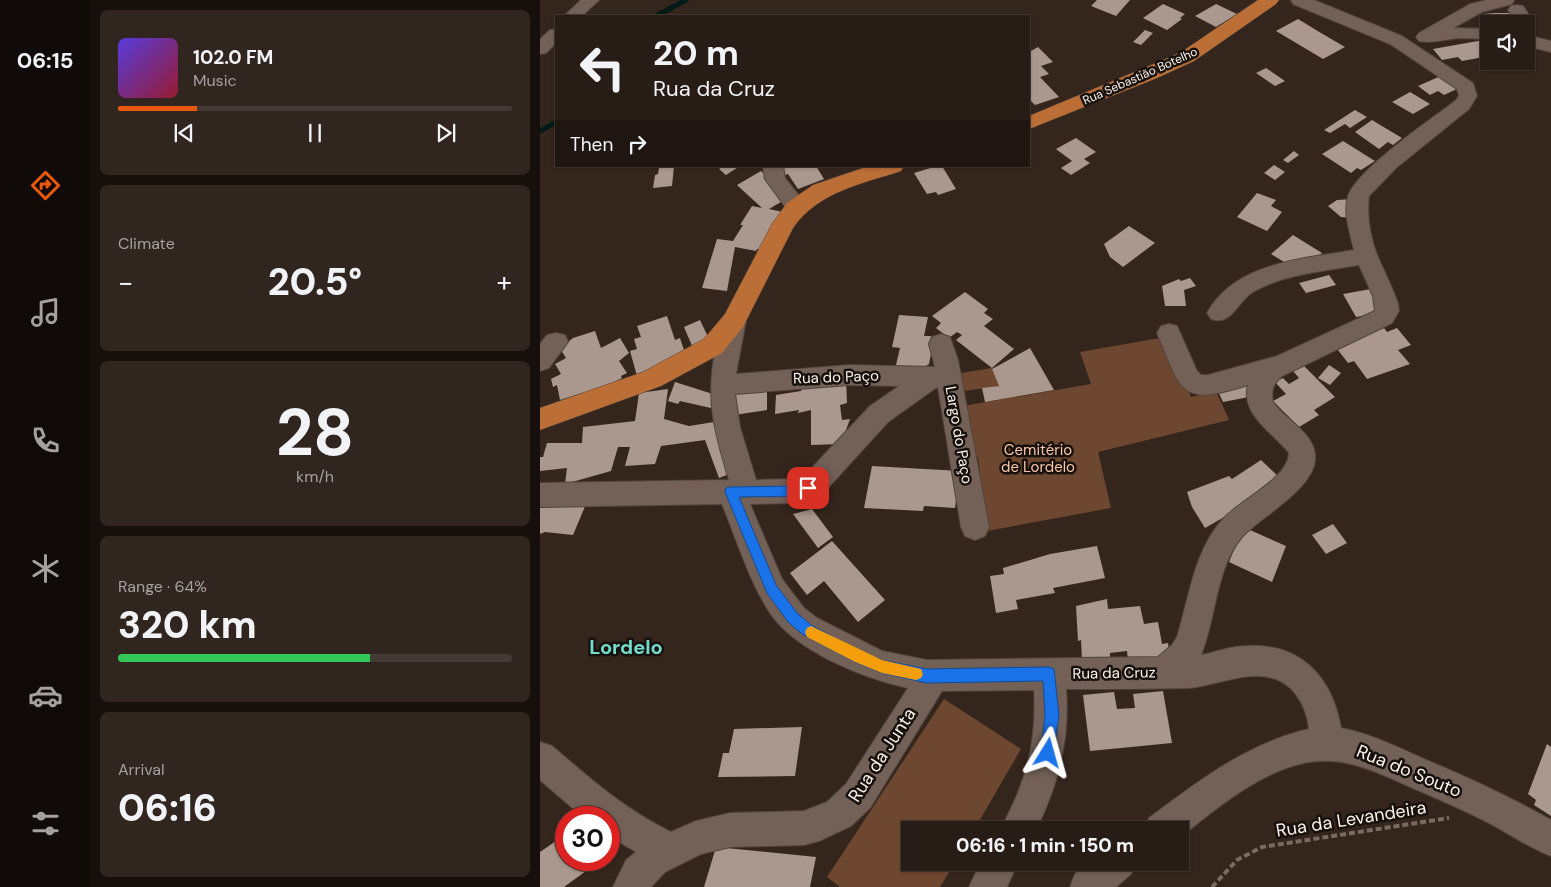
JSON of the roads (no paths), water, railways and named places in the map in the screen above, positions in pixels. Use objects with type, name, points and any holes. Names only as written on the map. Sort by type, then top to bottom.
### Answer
[{"type":"main road","name":"Rua Sebastião Botelho","points":[[1030,123],[1187,57],[1270,0]]},
{"type":"main road","points":[[540,419],[638,385],[665,373],[713,346],[734,320],[784,224],[797,207],[821,190],[890,167]]},
{"type":"street","points":[[573,15],[590,0]]},
{"type":"street","points":[[1169,333],[1190,379],[1198,386],[1210,386],[1279,365],[1370,325],[1384,316],[1387,311],[1387,304],[1366,256],[1358,203],[1363,188],[1401,154],[1462,105],[1468,96],[1466,87],[1415,41],[1299,0]]},
{"type":"street","points":[[1415,41],[1476,8],[1519,15]]},
{"type":"street","points":[[1415,41],[1453,33],[1480,34]]},
{"type":"street","points":[[540,49],[555,35]]},
{"type":"street","points":[[773,167],[775,179],[797,207]]},
{"type":"street","points":[[1219,312],[1236,293],[1256,281],[1273,275],[1366,256]]},
{"type":"street","name":"Rua da Cruz","points":[[734,320],[727,350],[724,384],[725,416],[738,492],[772,589],[792,618],[806,630],[859,658],[882,667],[934,676],[1201,671],[1247,661],[1271,662],[1291,669],[1301,676],[1318,699],[1326,725],[1327,744]]},
{"type":"street","points":[[540,361],[556,342]]},
{"type":"street","name":"Largo do Paço","points":[[941,344],[940,377],[975,527]]},
{"type":"street","points":[[1164,672],[1183,656],[1190,645],[1215,559],[1230,530],[1288,482],[1302,461],[1303,454],[1296,440],[1268,416],[1260,403],[1259,387],[1262,381],[1267,374],[1279,365]]},
{"type":"street","name":"Rua do Paço","points":[[724,384],[849,375],[940,377]]},
{"type":"street","points":[[540,496],[798,491],[808,488],[817,481],[879,414],[940,377]]},
{"type":"street","points":[[1022,821],[1034,795],[1048,753],[1052,715],[1049,674]]},
{"type":"street","name":"Rua da Junta","points":[[631,887],[639,873],[653,860],[696,838],[737,830],[804,828],[839,814],[858,796],[934,676]]},
{"type":"street","name":"Rua do Souto","points":[[1173,821],[1217,789],[1265,761],[1299,748],[1327,744],[1356,748],[1382,757],[1495,808],[1551,839]]},
{"type":"street","points":[[540,758],[610,817],[631,831],[670,850]]},
{"type":"street","points":[[987,887],[996,871]]},
{"type":"street","points":[[1088,887],[1108,871]]},
{"type":"waterway","points":[[658,15],[686,0]]},
{"type":"waterway","points":[[540,131],[555,123]]},
{"type":"district","name":"Lordelo","points":[[626,647]]},
{"type":"park label","name":"Cemitério de Lordelo","points":[[1038,458]]}]
